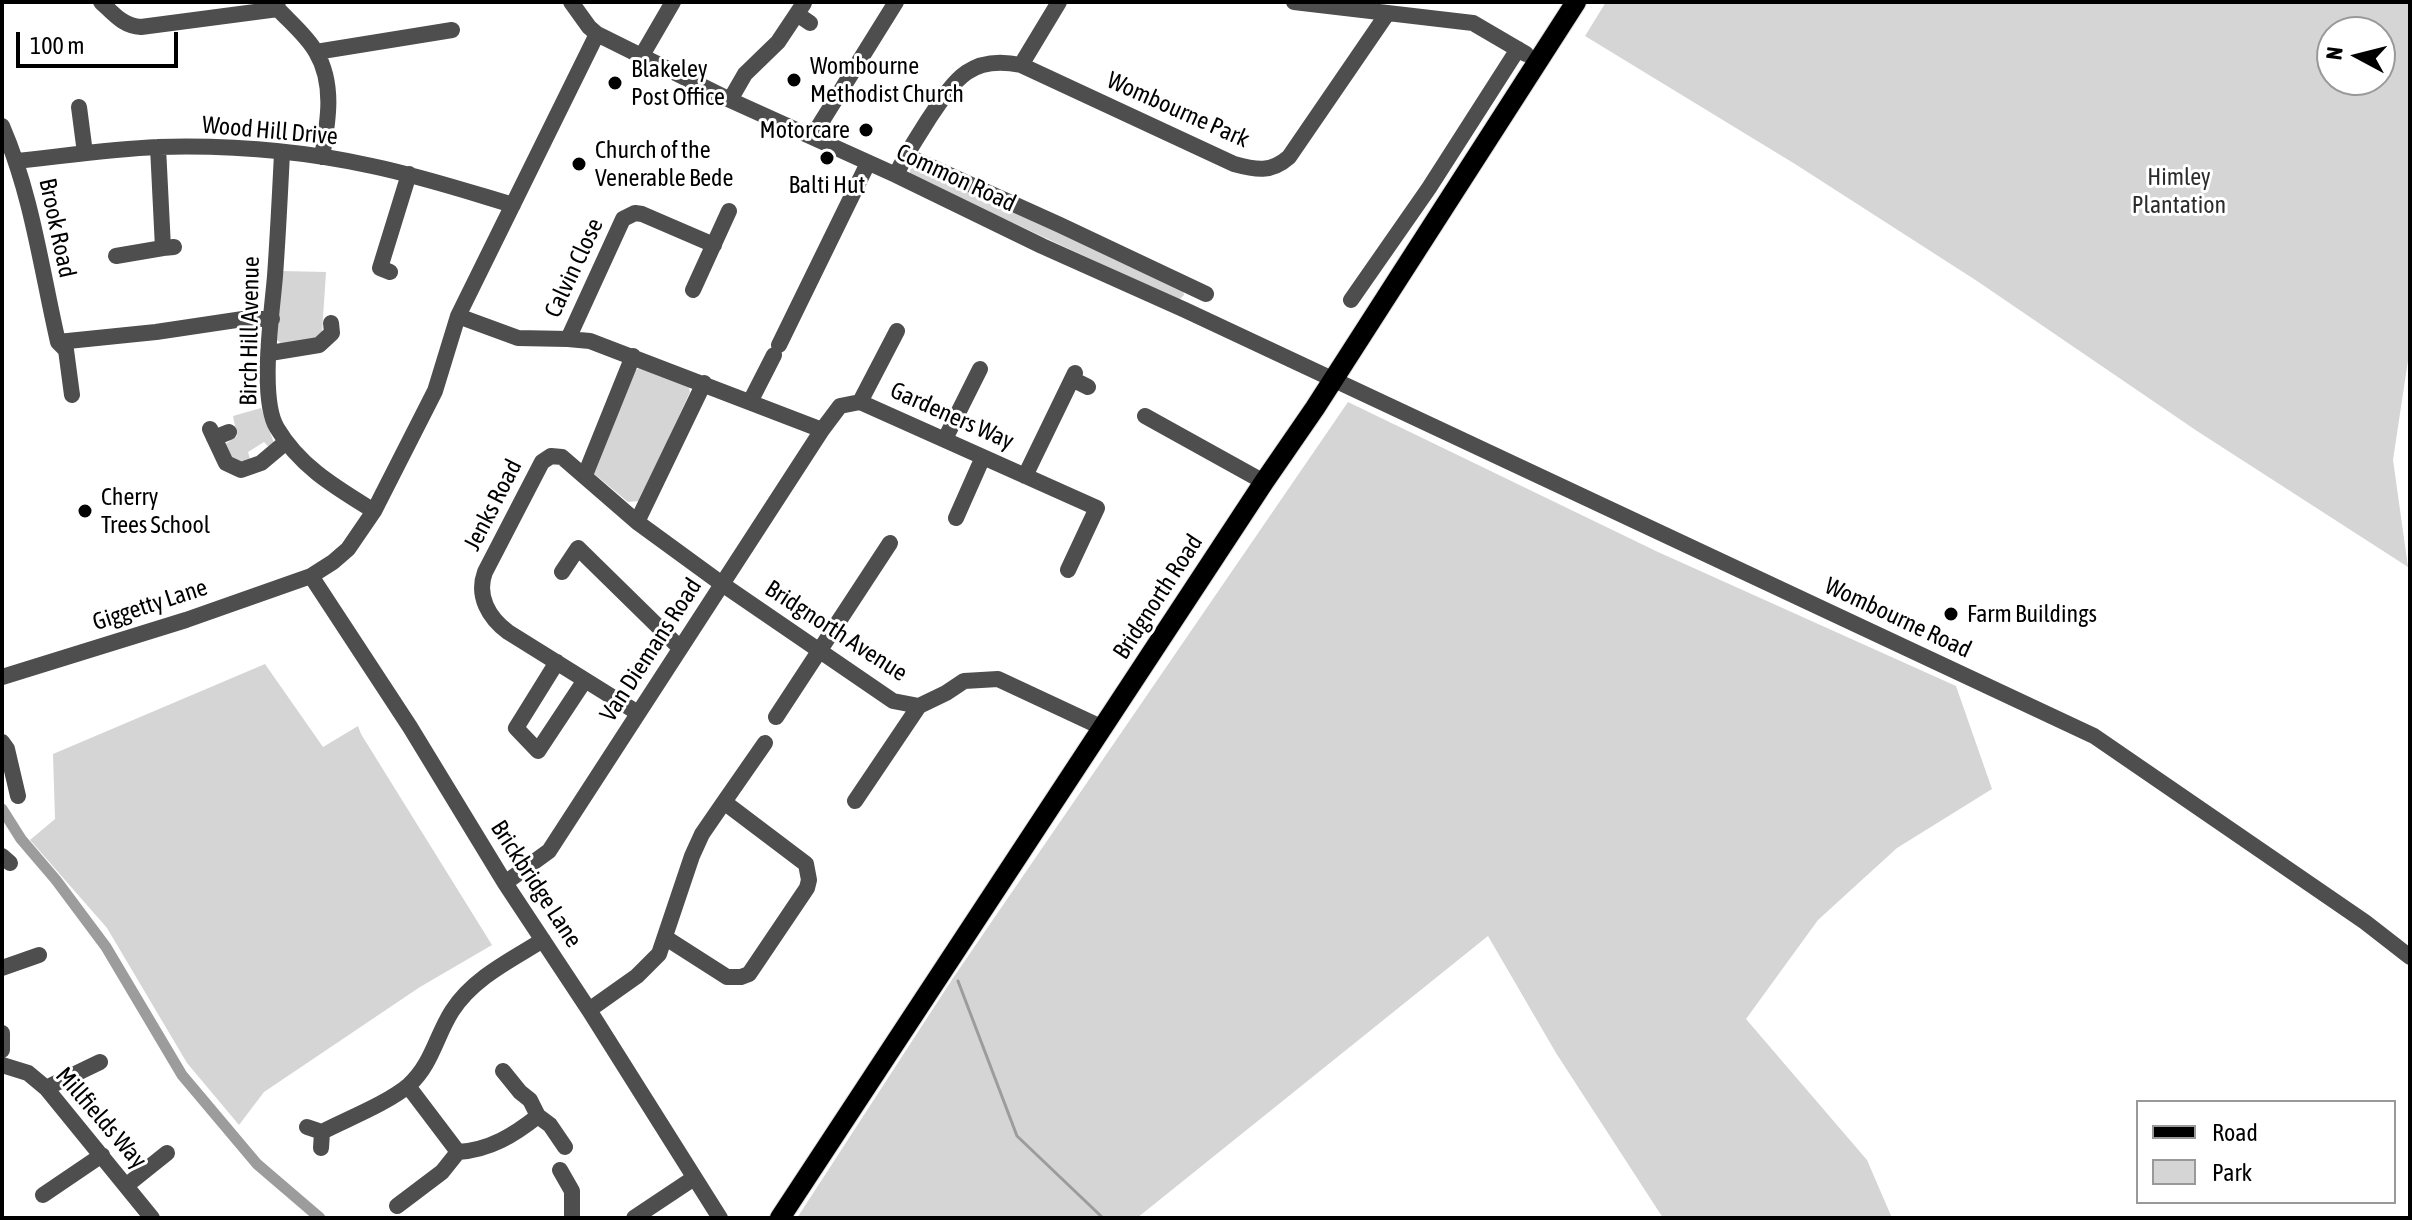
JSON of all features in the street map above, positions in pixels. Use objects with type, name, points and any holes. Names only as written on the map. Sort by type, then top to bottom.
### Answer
[{"type":"main road","name":"Bridgnorth Road","points":[[780,1218],[1419,248],[1576,2]]},
{"type":"street","points":[[101,2],[131,27],[278,5],[316,52],[328,87],[328,119],[322,157]]},
{"type":"street","name":"Common Road","points":[[571,2],[597,34],[641,57],[1332,380]]},
{"type":"street","points":[[641,57],[673,2]]},
{"type":"street","points":[[812,137],[896,2]]},
{"type":"street","points":[[1021,65],[1059,2]]},
{"type":"street","points":[[1294,2],[1473,23],[1538,61]]},
{"type":"street","points":[[730,100],[751,66],[804,13]]},
{"type":"street","name":"Wombourne Park","points":[[896,175],[905,155],[960,75],[994,62],[1021,65],[1234,164],[1268,170],[1289,157],[1387,14]]},
{"type":"street","points":[[316,52],[452,30]]},
{"type":"street","name":"Giggetty Lane","points":[[2,677],[186,620],[311,576],[348,549],[374,511],[435,391],[458,316],[597,34]]},
{"type":"street","points":[[1351,300],[1429,188],[1518,49]]},
{"type":"street","points":[[79,107],[85,153]]},
{"type":"street","name":"Brook Road","points":[[2,126],[17,161],[31,208],[41,272],[58,342],[66,350],[72,395]]},
{"type":"street","points":[[116,256],[168,248],[158,147]]},
{"type":"street","name":"Wood Hill Drive","points":[[17,161],[158,147],[282,153],[322,157],[409,174],[513,205]]},
{"type":"street","name":"Birch Hill Avenue","points":[[282,153],[268,392],[270,409],[275,426],[314,473],[374,511]]},
{"type":"street","name":"Common Road","points":[[905,155],[1200,292],[1185,310]]},
{"type":"street","points":[[750,402],[868,163]]},
{"type":"street","points":[[390,272],[380,268],[409,174]]},
{"type":"street","points":[[693,290],[729,211]]},
{"type":"street","name":"Calvin Close","points":[[568,339],[623,219],[635,213],[642,214],[714,245]]},
{"type":"street","points":[[1397,233],[1419,248]]},
{"type":"street","points":[[458,316],[518,338],[590,341],[822,430]]},
{"type":"street","points":[[58,342],[243,319],[272,319]]},
{"type":"street","points":[[270,353],[319,345],[332,333],[331,323]]},
{"type":"street","points":[[860,402],[897,331]]},
{"type":"street","points":[[585,475],[633,356]]},
{"type":"street","points":[[1025,476],[1074,376],[1088,387]]},
{"type":"street","points":[[945,439],[981,377]]},
{"type":"street","name":"Wombourne Road","points":[[1332,380],[2094,736],[2365,922],[2410,957]]},
{"type":"street","points":[[637,522],[704,383]]},
{"type":"street","name":"Gardeners Way","points":[[822,430],[840,406],[860,402],[1097,508],[1066,561]]},
{"type":"street","points":[[1145,416],[1264,482]]},
{"type":"street","points":[[1155,442],[1163,426]]},
{"type":"street","name":"Van Diemans Road","points":[[505,883],[549,851],[822,430]]},
{"type":"street","points":[[218,433],[226,463],[241,470],[261,463],[286,442]]},
{"type":"street","name":"Jenks Road","points":[[638,713],[497,624],[483,598],[482,580],[542,462],[551,456],[562,457],[637,522],[722,584]]},
{"type":"street","points":[[963,514],[983,457]]},
{"type":"street","points":[[776,717],[890,543]]},
{"type":"street","points":[[562,572],[578,548],[680,648]]},
{"type":"street","name":"Brickbridge Lane","points":[[311,576],[720,1218]]},
{"type":"street","name":"Bridgnorth Avenue","points":[[722,584],[893,701],[919,706],[964,681],[998,679],[1103,728]]},
{"type":"street","points":[[557,662],[516,728],[538,751],[585,680]]},
{"type":"street","points":[[855,801],[919,706]]},
{"type":"street","points":[[2,742],[7,749],[18,796]]},
{"type":"street","points":[[589,1010],[649,966],[659,954],[702,834],[724,802],[762,763],[765,743]]},
{"type":"street","points":[[666,938],[727,977],[741,977],[749,974],[807,888],[806,864],[724,802]]},
{"type":"street","points":[[317,1136],[408,1086],[429,1061],[451,1012],[465,993],[490,972],[543,940]]},
{"type":"street","points":[[2,968],[39,955]]},
{"type":"street","points":[[2,1033],[2,1050]]},
{"type":"street","name":"Millfields Way","points":[[2,1065],[28,1073],[46,1088],[152,1218]]},
{"type":"street","points":[[46,1088],[92,1070]]},
{"type":"street","points":[[503,1071],[530,1100],[538,1116],[550,1125],[565,1147]]},
{"type":"street","points":[[408,1086],[458,1152]]},
{"type":"street","points":[[394,1207],[442,1172],[458,1152],[510,1137],[538,1116]]},
{"type":"street","points":[[43,1195],[102,1155]]},
{"type":"street","points":[[127,1185],[163,1162]]},
{"type":"street","points":[[568,1176],[572,1191],[572,1218]]},
{"type":"street","points":[[634,1218],[694,1178]]},
{"type":"green space","name":"Himley Plantation","points":[[1606,2],[2410,2],[2410,347],[2393,460],[2408,567],[2197,431],[1977,281],[1795,164],[1585,36]]},
{"type":"green space","points":[[914,166],[1183,289],[1184,295],[1179,300],[910,175]]},
{"type":"green space","points":[[281,271],[326,272],[322,333],[317,340],[283,345],[277,340]]},
{"type":"green space","points":[[639,368],[688,385],[690,392],[640,501],[628,502],[592,472],[633,372]]},
{"type":"green space","points":[[1348,402],[1658,552],[1956,686],[1992,789],[1897,848],[1818,920],[1746,1019],[1867,1160],[1892,1218],[1663,1218],[1556,1053],[1488,936],[1137,1218],[797,1218],[953,978]]},
{"type":"green space","points":[[261,408],[274,443],[269,447],[264,442],[248,452],[250,459],[241,464],[230,459],[224,445],[237,436],[233,416]]},
{"type":"green space","points":[[265,664],[323,747],[358,726],[492,945],[420,987],[264,1092],[239,1125],[187,1063],[107,928],[30,840],[55,819],[53,754]]},
{"type":"waterway","points":[[2,809],[21,839],[106,947],[182,1075],[257,1164],[320,1218]]},
{"type":"waterway","points":[[958,981],[1017,1136],[1103,1218]]},
{"type":"place","name":"Wombourne Methodist Church","points":[[794,80]]},
{"type":"place","name":"Blakeley Post Office","points":[[615,83]]},
{"type":"place","name":"Motorcare","points":[[866,130]]},
{"type":"place","name":"Balti Hut","points":[[827,158]]},
{"type":"place","name":"Church of the Venerable Bede","points":[[579,164]]},
{"type":"place","name":"Cherry Trees School","points":[[85,511]]},
{"type":"place","name":"Farm Buildings","points":[[1951,614]]}]
